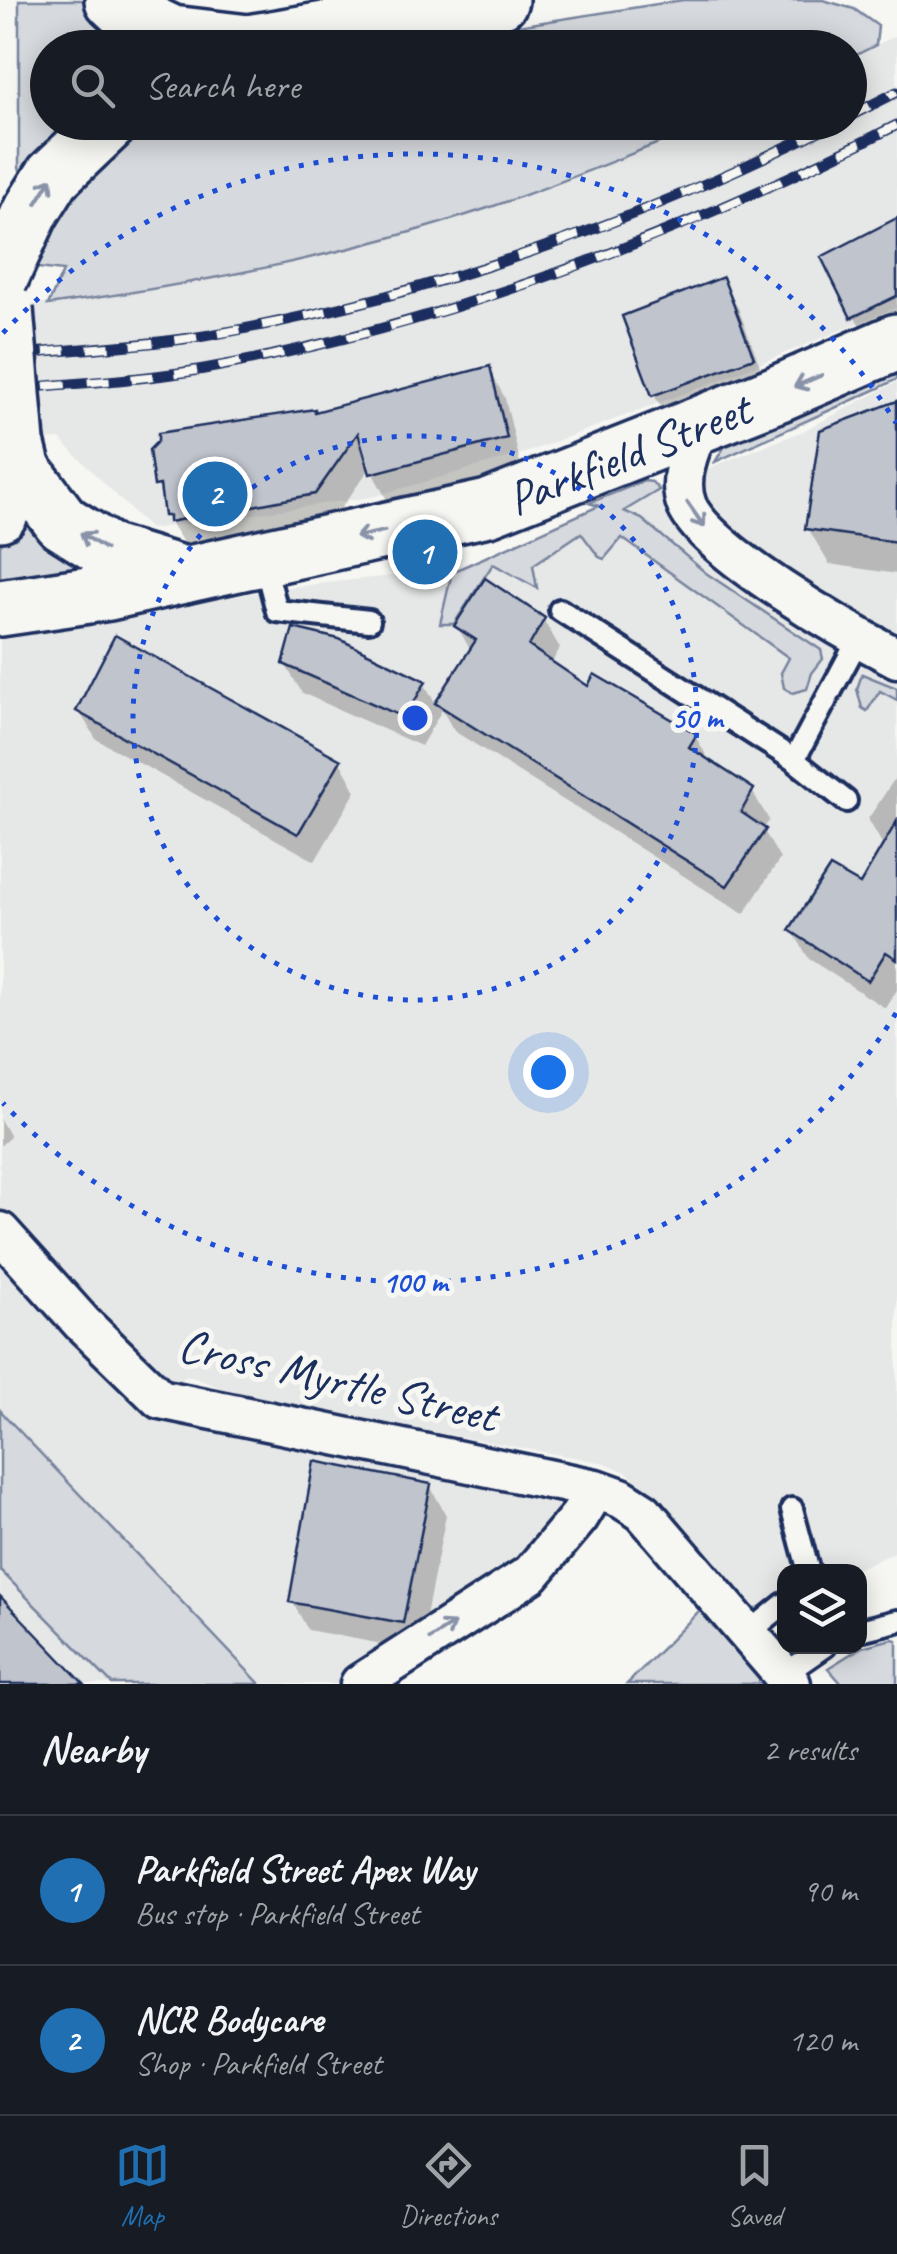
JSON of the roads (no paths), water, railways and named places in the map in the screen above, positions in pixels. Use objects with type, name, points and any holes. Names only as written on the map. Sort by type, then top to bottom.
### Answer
[{"type":"main road","points":[[113,0],[126,12],[164,30]]},
{"type":"main road","points":[[332,30],[500,0]]},
{"type":"main road","points":[[91,140],[52,176],[30,213],[2,284],[13,475],[62,522],[112,553],[184,575]]},
{"type":"main road","name":"Parkfield Street","points":[[0,608],[109,592],[488,508],[897,342]]},
{"type":"street","points":[[700,424],[687,454],[684,482],[687,506],[704,528],[738,559],[859,638],[897,658]]},
{"type":"street","name":"Cross Myrtle Street","points":[[0,1232],[82,1323],[160,1399],[596,1489],[621,1498],[643,1512],[787,1680]]},
{"type":"street","points":[[360,1684],[531,1574],[580,1516],[596,1489]]},
{"type":"lane","points":[[263,557],[277,610],[369,621]]},
{"type":"lane","points":[[560,610],[794,760],[846,801]]},
{"type":"lane","points":[[794,760],[859,638]]},
{"type":"lane","points":[[792,1509],[807,1564]]},
{"type":"lane","points":[[747,1634],[777,1610]]},
{"type":"lane","points":[[867,1628],[897,1621]]},
{"type":"lane","points":[[787,1680],[816,1654]]},
{"type":"railway","points":[[867,107],[897,92]]},
{"type":"railway","points":[[867,140],[897,125]]},
{"type":"railway","points":[[0,356],[204,336],[367,301],[528,253],[607,224],[800,140]]},
{"type":"railway","points":[[0,390],[204,369],[384,328],[472,302],[646,239],[867,140]]},
{"type":"place","name":"NCR Bodycare","points":[[215,494]]},
{"type":"place","name":"Parkfield Street Apex Way","points":[[425,552]]}]
